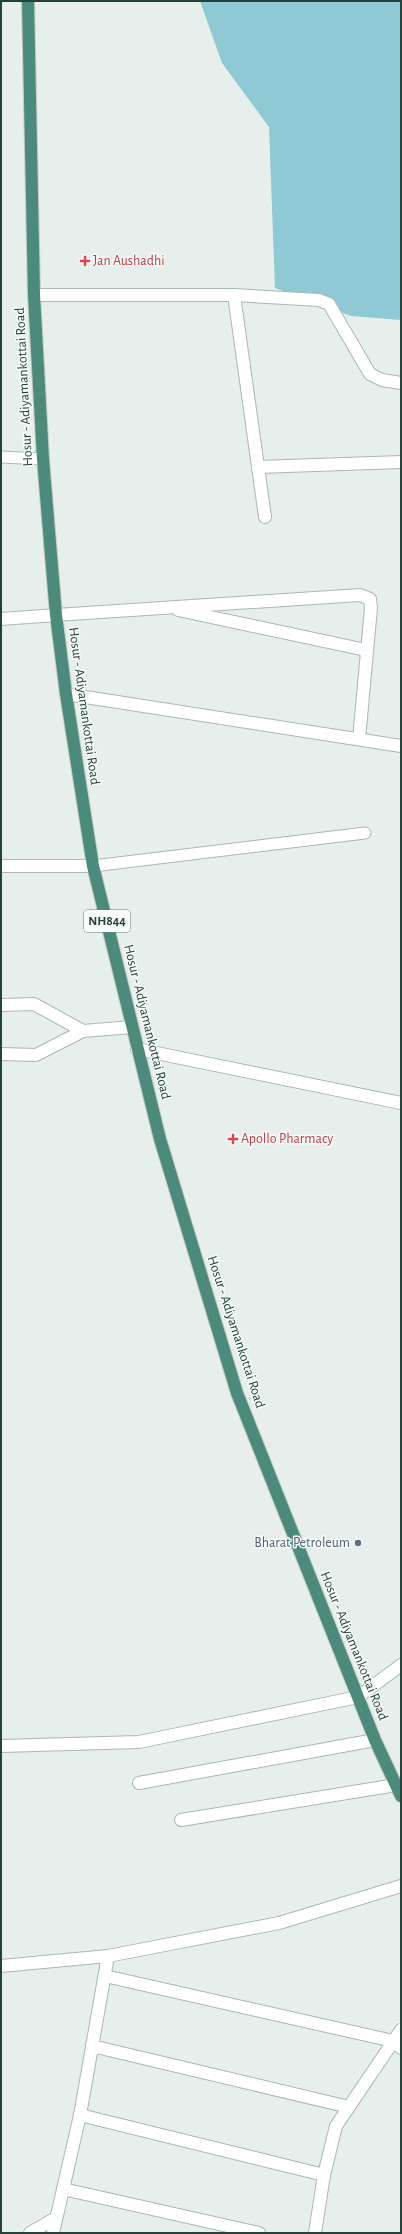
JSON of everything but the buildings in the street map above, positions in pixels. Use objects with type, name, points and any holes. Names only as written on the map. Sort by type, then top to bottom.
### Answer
[{"type":"highway","name":"Hosur - Adiyamankottai Road","points":[[28,1],[34,295],[43,458],[56,615],[66,694],[93,866],[160,1139],[237,1393],[375,1740],[399,1790]]},
{"type":"street","points":[[34,295],[234,295],[319,300],[329,304],[370,374],[382,380],[401,383]]},
{"type":"street","points":[[234,295],[265,517]]},
{"type":"street","points":[[258,467],[401,462]]},
{"type":"street","points":[[1,619],[360,595],[370,599],[371,608],[359,739]]},
{"type":"street","points":[[163,607],[366,650]]},
{"type":"street","points":[[66,694],[401,746]]},
{"type":"street","points":[[1,866],[93,866]]},
{"type":"street","points":[[1,1005],[34,1004],[83,1031]]},
{"type":"street","points":[[1,1054],[36,1055],[83,1031],[132,1027]]},
{"type":"street","points":[[137,1049],[401,1103]]},
{"type":"street","points":[[1,1746],[139,1742],[358,1697],[401,1665]]},
{"type":"street","points":[[139,1783],[375,1740]]},
{"type":"street","points":[[181,1820],[399,1790]]},
{"type":"street","points":[[1,1966],[108,1956],[279,1923],[401,1886]]},
{"type":"street","points":[[53,2233],[80,2115],[108,1956]]},
{"type":"street","points":[[105,1976],[397,2045]]},
{"type":"street","points":[[315,2233],[324,2175],[336,2126],[397,2045],[401,2030]]},
{"type":"street","points":[[92,2046],[349,2107]]},
{"type":"street","points":[[80,2115],[324,2175]]},
{"type":"street","points":[[63,2189],[259,2233]]},
{"type":"street","points":[[30,2233],[56,2218]]},
{"type":"lane","points":[[1,457],[43,458]]},
{"type":"lane","points":[[93,866],[365,833]]},
{"type":"water","points":[[200,1],[401,1],[401,320],[351,316],[275,288],[269,127],[222,63]]},
{"type":"place","name":"Jan Aushadhi","points":[[85,261]]},
{"type":"place","name":"Apollo Pharmacy","points":[[233,1139]]},
{"type":"place","name":"Bharat Petroleum","points":[[358,1543]]}]
